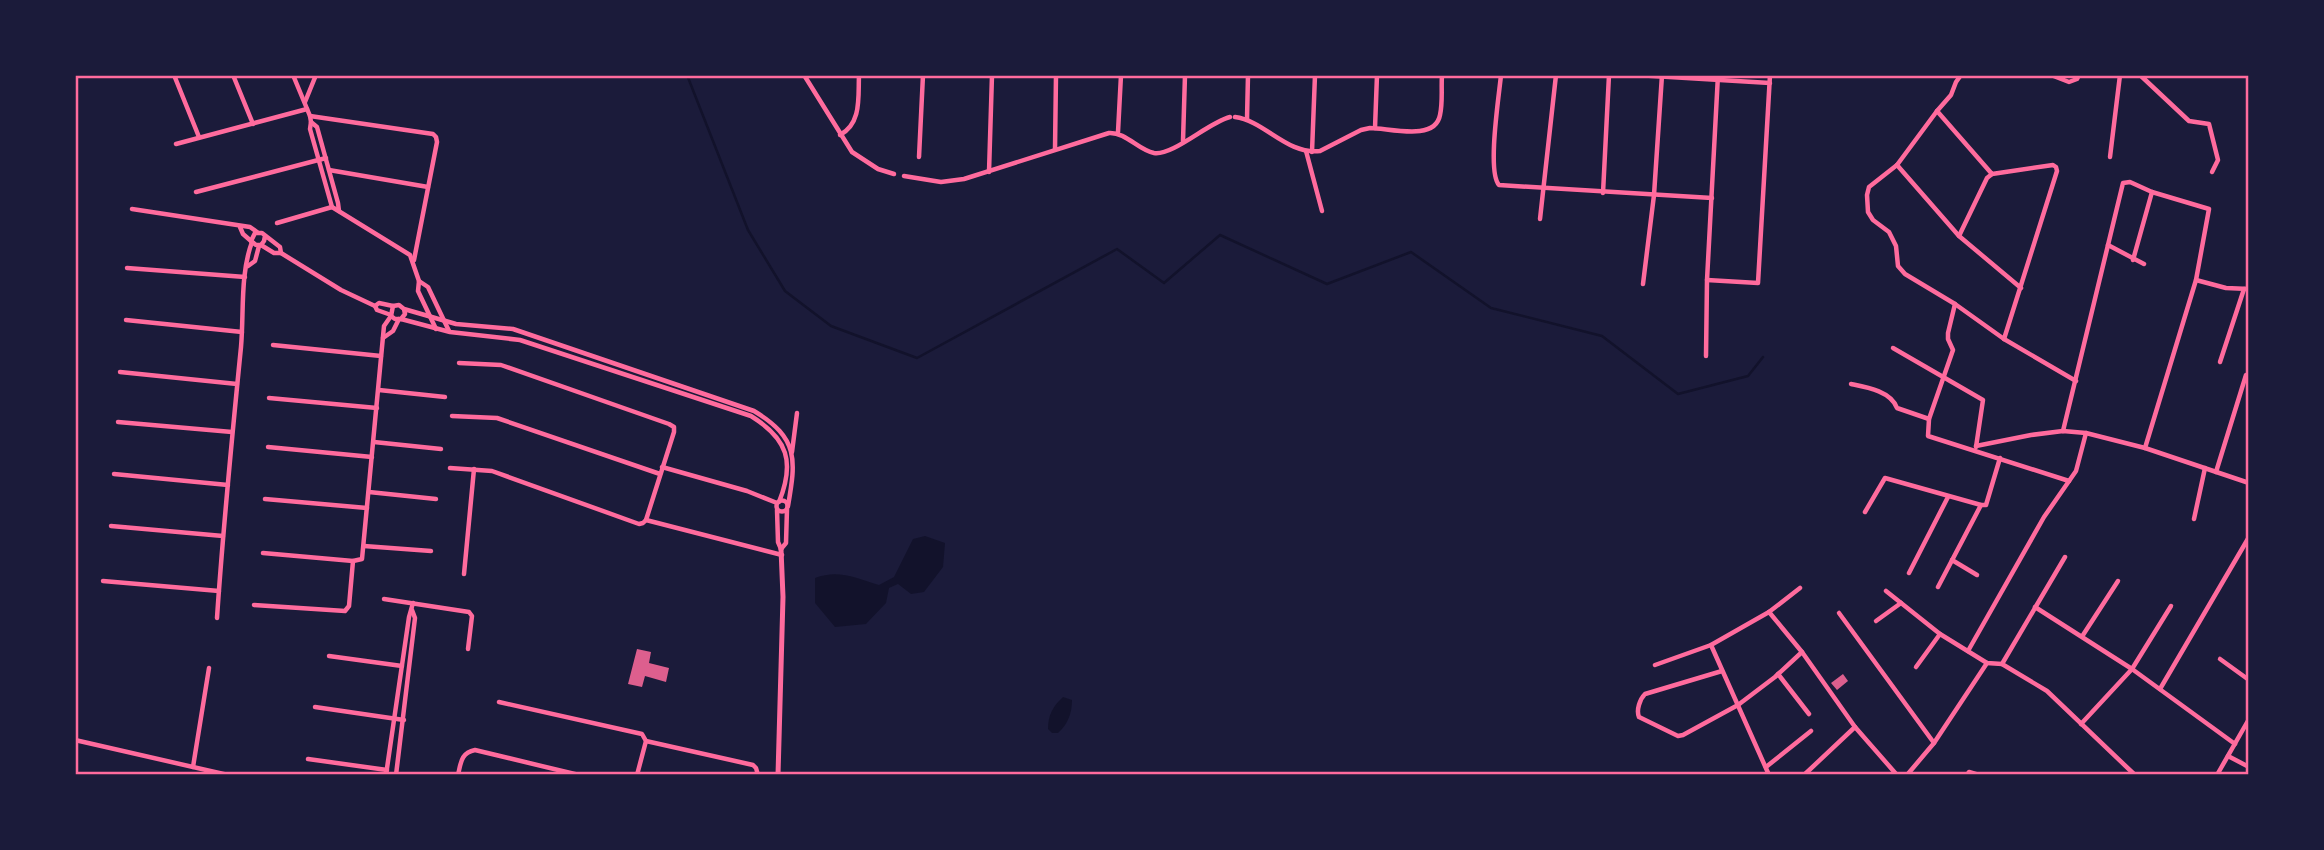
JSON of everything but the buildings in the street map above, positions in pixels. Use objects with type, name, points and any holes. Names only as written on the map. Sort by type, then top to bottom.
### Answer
[{"type":"street","points":[[174,75],[200,137]]},
{"type":"street","points":[[233,75],[253,124]]},
{"type":"street","points":[[293,75],[310,116],[310,129],[332,207],[405,251],[414,262],[419,281],[418,291],[436,330]]},
{"type":"street","points":[[306,106],[316,75]]},
{"type":"street","points":[[804,75],[852,152],[878,169],[894,174]]},
{"type":"street","points":[[840,135],[851,127],[856,119],[859,75]]},
{"type":"street","points":[[919,157],[923,75]]},
{"type":"street","points":[[989,172],[992,75]]},
{"type":"street","points":[[1055,149],[1056,75]]},
{"type":"street","points":[[1118,132],[1121,75]]},
{"type":"street","points":[[1183,142],[1185,75]]},
{"type":"street","points":[[1247,119],[1248,75]]},
{"type":"street","points":[[1315,75],[1309,151],[1322,211]]},
{"type":"street","points":[[1375,128],[1377,75]]},
{"type":"street","points":[[904,176],[941,182],[964,179],[1055,149],[1118,132],[1153,153],[1167,152],[1232,117],[1247,119],[1279,139],[1309,151],[1320,151],[1361,130],[1375,128],[1424,131],[1438,121],[1441,114],[1442,75]]},
{"type":"street","points":[[1501,75],[1494,136],[1493,177],[1499,185],[1712,198]]},
{"type":"street","points":[[1540,219],[1556,75]]},
{"type":"street","points":[[1603,193],[1609,75]]},
{"type":"street","points":[[1636,75],[1770,83]]},
{"type":"street","points":[[1707,280],[1758,284],[1770,75]]},
{"type":"street","points":[[1961,75],[1951,95],[1897,165],[1869,187],[1866,204],[1873,220],[1889,232],[1896,246],[1898,266],[1905,274],[1955,304],[2004,339],[2076,381]]},
{"type":"street","points":[[2052,75],[2069,82],[2077,79],[2079,75]]},
{"type":"street","points":[[2110,157],[2120,75]]},
{"type":"street","points":[[2140,75],[2189,121],[2209,124],[2218,160],[2212,172]]},
{"type":"street","points":[[1643,284],[1654,195],[1662,76]]},
{"type":"street","points":[[1706,356],[1707,280],[1718,78]]},
{"type":"street","points":[[177,144],[253,124],[306,106]]},
{"type":"street","points":[[1937,111],[1992,174]]},
{"type":"street","points":[[310,116],[433,134],[436,137],[414,262]]},
{"type":"street","points":[[311,122],[317,127],[338,211]]},
{"type":"street","points":[[196,192],[326,158]]},
{"type":"street","points":[[1897,165],[1959,236],[2021,288]]},
{"type":"street","points":[[1959,236],[1987,178],[1992,174],[2053,165],[2056,167],[2057,171],[2004,339]]},
{"type":"street","points":[[329,170],[428,187]]},
{"type":"street","points":[[2063,431],[2123,183],[2126,182],[2209,209],[2196,280],[2146,448]]},
{"type":"street","points":[[2133,260],[2152,192]]},
{"type":"street","points":[[277,223],[332,207]]},
{"type":"street","points":[[132,209],[250,227],[280,247],[281,253]]},
{"type":"street","points":[[240,227],[252,242],[274,253],[281,253],[377,310],[436,330],[520,340],[751,416],[776,437],[788,462],[785,487],[778,505],[783,597],[778,775]]},
{"type":"street","points":[[217,618],[248,266],[246,258],[252,235],[257,232]]},
{"type":"street","points":[[248,266],[255,261],[265,236]]},
{"type":"street","points":[[2108,245],[2144,264]]},
{"type":"street","points":[[127,268],[245,277]]},
{"type":"street","points":[[2220,362],[2247,289],[2249,272]]},
{"type":"street","points":[[2196,280],[2225,288],[2247,289]]},
{"type":"street","points":[[419,281],[428,287],[450,332]]},
{"type":"street","points":[[374,306],[379,303],[399,305],[445,322],[513,329],[745,407],[772,424],[792,452]]},
{"type":"street","points":[[1955,304],[1948,333],[1953,350],[1929,419],[1928,436],[1976,449],[2069,481]]},
{"type":"street","points":[[263,553],[353,561],[362,559],[382,338],[393,306]]},
{"type":"street","points":[[382,338],[393,331],[405,314],[404,309]]},
{"type":"street","points":[[126,320],[242,332]]},
{"type":"street","points":[[273,345],[382,356]]},
{"type":"street","points":[[1893,348],[1983,400],[1976,449]]},
{"type":"street","points":[[450,468],[492,471],[639,524],[646,520],[674,432],[674,427],[669,424],[501,365],[458,363]]},
{"type":"street","points":[[120,372],[237,384]]},
{"type":"street","points":[[2216,472],[2246,374]]},
{"type":"street","points":[[1851,384],[1869,388],[1892,399],[1897,408],[1929,419]]},
{"type":"street","points":[[379,390],[445,397]]},
{"type":"street","points":[[269,397],[377,408]]},
{"type":"street","points":[[782,552],[786,543],[787,508],[794,471],[792,452],[797,413]]},
{"type":"street","points":[[452,416],[497,418],[660,474]]},
{"type":"street","points":[[118,422],[232,432]]},
{"type":"street","points":[[1976,449],[2031,435],[2063,431],[2086,433],[2146,448],[2249,483]]},
{"type":"street","points":[[1968,651],[2012,571],[2076,471],[2086,433]]},
{"type":"street","points":[[374,442],[441,449]]},
{"type":"street","points":[[268,447],[372,457]]},
{"type":"street","points":[[1865,512],[1885,478],[1948,497],[1981,505],[1988,503],[2000,458]]},
{"type":"street","points":[[662,467],[747,491],[778,505],[782,512],[787,508]]},
{"type":"street","points":[[2194,519],[2205,468]]},
{"type":"street","points":[[464,574],[474,469]]},
{"type":"street","points":[[114,474],[228,485]]},
{"type":"street","points":[[369,492],[436,499]]},
{"type":"street","points":[[1909,573],[1948,497]]},
{"type":"street","points":[[265,499],[367,508]]},
{"type":"street","points":[[778,505],[785,502],[787,508]]},
{"type":"street","points":[[1938,587],[1981,505]]},
{"type":"street","points":[[646,520],[782,552]]},
{"type":"street","points":[[111,526],[223,536]]},
{"type":"street","points":[[2160,689],[2249,537]]},
{"type":"street","points":[[364,546],[431,551]]},
{"type":"street","points":[[2003,663],[2065,557]]},
{"type":"street","points":[[1952,560],[1977,575]]},
{"type":"street","points":[[254,605],[345,611],[349,606],[353,561]]},
{"type":"street","points":[[103,581],[219,591]]},
{"type":"street","points":[[2082,635],[2118,581]]},
{"type":"street","points":[[1655,665],[1711,645],[1769,612],[1800,588]]},
{"type":"street","points":[[1886,591],[1940,634],[1987,663],[2003,663],[2046,691],[2136,775]]},
{"type":"street","points":[[384,599],[469,612],[472,616],[468,649]]},
{"type":"street","points":[[308,759],[386,773],[413,603]]},
{"type":"street","points":[[1876,621],[1901,603]]},
{"type":"street","points":[[2035,607],[2132,669],[2235,744]]},
{"type":"street","points":[[2081,724],[2132,669],[2171,607]]},
{"type":"street","points":[[396,775],[415,618],[412,610]]},
{"type":"street","points":[[1769,612],[1802,652],[1855,727],[1897,775]]},
{"type":"street","points":[[1839,613],[1934,743]]},
{"type":"street","points":[[1916,667],[1940,634]]},
{"type":"street","points":[[1711,645],[1769,775]]},
{"type":"street","points":[[1722,671],[1645,694],[1637,713],[1639,717],[1678,736],[1683,735],[1738,705],[1802,652]]},
{"type":"street","points":[[329,656],[402,666]]},
{"type":"street","points":[[2220,659],[2249,680]]},
{"type":"street","points":[[1907,775],[1934,743],[1987,663]]},
{"type":"street","points":[[193,767],[209,668]]},
{"type":"street","points":[[1778,674],[1809,714]]},
{"type":"street","points":[[499,702],[642,734],[646,741],[638,775]]},
{"type":"street","points":[[315,707],[404,720]]},
{"type":"street","points":[[2217,775],[2249,719]]},
{"type":"street","points":[[1804,775],[1855,727]]},
{"type":"street","points":[[1766,768],[1811,731]]},
{"type":"street","points":[[75,740],[229,775]]},
{"type":"street","points":[[646,741],[753,765],[757,768],[758,775]]},
{"type":"street","points":[[458,775],[462,756],[475,750],[579,775]]},
{"type":"street","points":[[2228,756],[2249,767]]},
{"type":"street","points":[[1969,772],[1979,775]]},
{"type":"shaded area","points":[[925,536],[945,543],[943,567],[924,592],[911,594],[898,584],[889,588],[886,603],[866,624],[835,627],[815,603],[815,578],[839,574],[879,585],[894,577],[913,539]]},
{"type":"shaded area","points":[[1063,697],[1072,700],[1070,714],[1061,730],[1052,733],[1048,729],[1050,715]]},
{"type":"waterway","points":[[687,75],[748,230],[785,291],[831,326],[917,358],[1117,249],[1164,283],[1220,235],[1327,284],[1411,252],[1491,308],[1602,336],[1678,394],[1748,376],[1763,357]]}]
